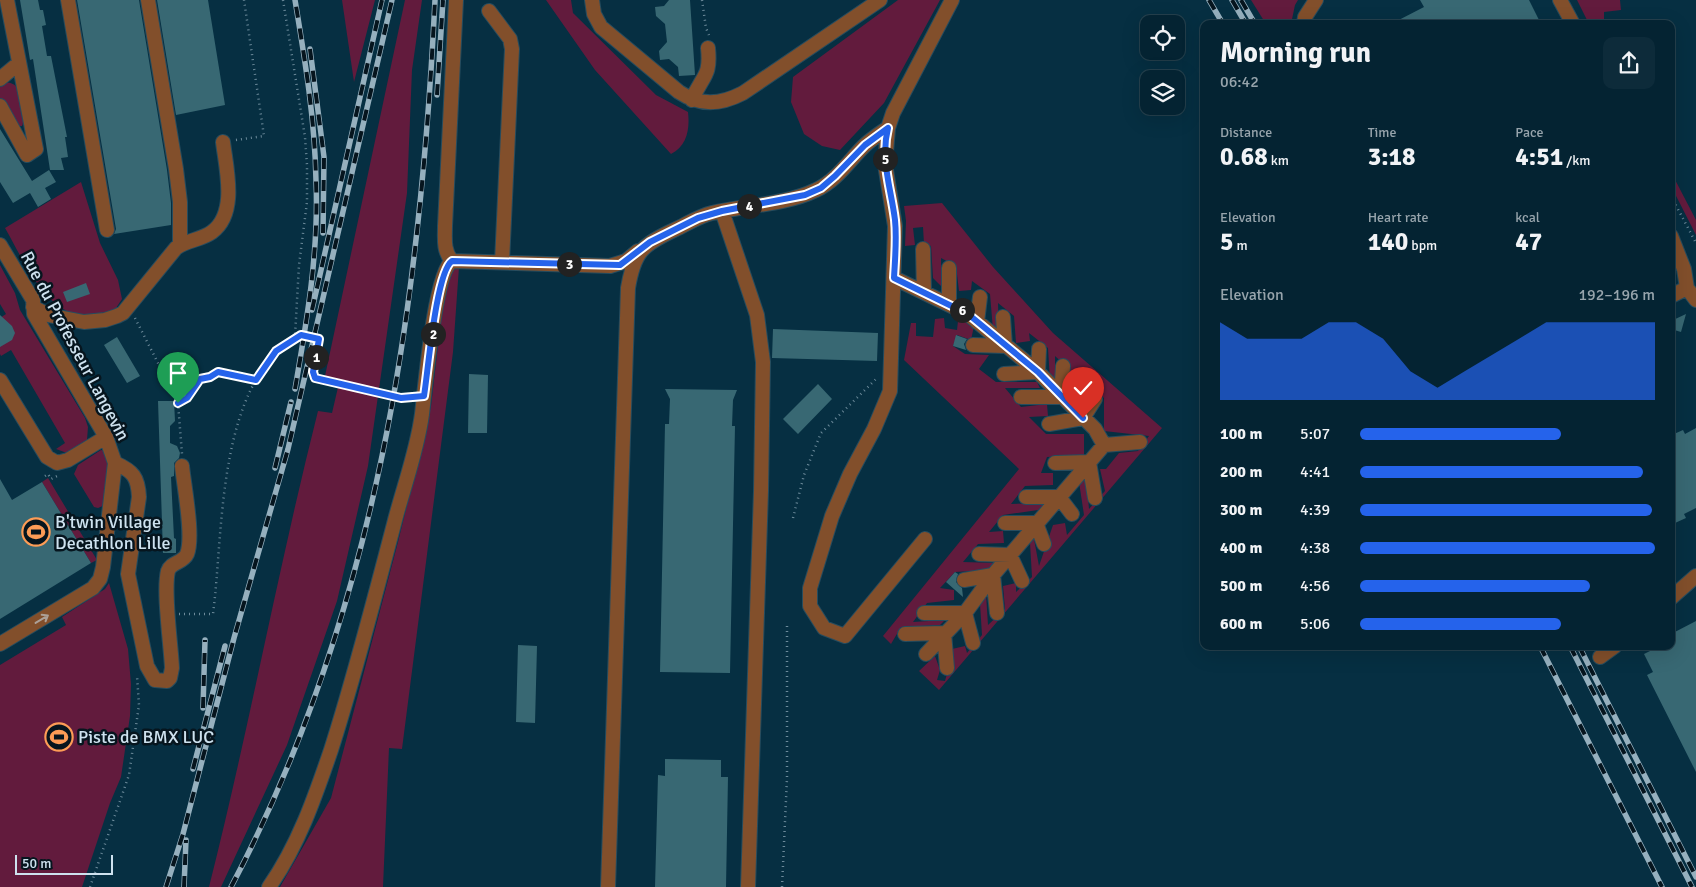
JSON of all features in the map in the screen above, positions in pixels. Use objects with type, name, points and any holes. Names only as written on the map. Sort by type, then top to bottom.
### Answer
[{"type":"street","points":[[0,106],[27,155],[36,149],[7,0]]},
{"type":"street","points":[[68,0],[107,230]]},
{"type":"street","points":[[148,0],[176,169],[180,202],[180,245]]},
{"type":"street","points":[[452,261],[448,256],[445,244],[445,226],[456,0]]},
{"type":"street","points":[[592,0],[594,14],[601,27],[679,92],[692,100],[710,104],[726,101],[743,93],[880,0]]},
{"type":"street","points":[[925,539],[845,636],[824,628],[810,606],[810,588],[832,516],[890,391],[896,226],[887,185],[884,154],[888,128],[893,113],[952,0]]},
{"type":"street","points":[[1305,20],[1316,0]]},
{"type":"street","points":[[1560,0],[1571,20]]},
{"type":"street","points":[[488,11],[510,40],[512,49],[502,262]]},
{"type":"street","points":[[692,100],[699,84],[709,70],[708,48]]},
{"type":"street","points":[[0,79],[19,63]]},
{"type":"street","points":[[269,887],[280,873],[316,794],[341,718],[372,612],[422,417],[436,300],[442,275],[447,264],[452,261],[620,265],[643,247],[698,218],[722,211],[793,198],[821,188],[865,145],[888,128]]},
{"type":"street","points":[[33,307],[48,315],[84,322],[106,320],[123,313],[180,245],[208,234],[220,224],[227,201],[223,142]]},
{"type":"street","points":[[722,211],[757,315],[763,362],[748,887]]},
{"type":"street","name":"Rue du Professeur Langevin","points":[[0,245],[32,300],[34,314],[106,438],[115,463],[100,579],[93,588],[0,644]]},
{"type":"street","points":[[1675,246],[1684,269],[1686,288],[1696,300]]},
{"type":"street","points":[[608,887],[628,288],[631,272],[643,247]]},
{"type":"street","points":[[922,249],[924,292]]},
{"type":"street","points":[[949,268],[949,304]]},
{"type":"street","points":[[894,278],[968,314],[1038,372],[1095,429],[1104,445]]},
{"type":"street","points":[[1675,294],[1686,288]]},
{"type":"street","points":[[977,322],[980,297]]},
{"type":"street","points":[[1003,317],[1005,346]]},
{"type":"street","points":[[973,345],[1005,346]]},
{"type":"street","points":[[1038,372],[1039,349]]},
{"type":"street","points":[[1062,397],[1063,366]]},
{"type":"street","points":[[1004,374],[1038,372]]},
{"type":"street","points":[[0,380],[47,457],[57,463],[68,460],[106,438]]},
{"type":"street","points":[[1020,397],[1062,397]]},
{"type":"street","points":[[1050,424],[1083,418],[1095,398]]},
{"type":"street","points":[[926,654],[965,613],[1010,554],[1104,445],[1140,442]]},
{"type":"street","points":[[1054,463],[1089,462]]},
{"type":"street","points":[[1089,462],[1095,498]]},
{"type":"street","points":[[115,463],[125,467],[136,477],[138,485],[139,497],[128,574],[147,666],[155,680],[161,682],[167,681],[170,678],[172,668],[168,615],[168,571],[171,566],[183,560],[189,549],[188,502],[182,466]]},
{"type":"street","points":[[1026,497],[1059,497]]},
{"type":"street","points":[[1059,497],[1072,514]]},
{"type":"street","points":[[1005,523],[1036,524]]},
{"type":"street","points":[[1036,524],[1044,544]]},
{"type":"street","points":[[979,554],[1010,554]]},
{"type":"street","points":[[1010,554],[1022,582]]},
{"type":"street","points":[[964,580],[993,575]]},
{"type":"street","points":[[993,575],[997,613]]},
{"type":"street","points":[[1675,594],[1696,576]]},
{"type":"street","points":[[924,613],[965,613]]},
{"type":"street","points":[[965,613],[973,642]]},
{"type":"street","points":[[905,634],[944,633]]},
{"type":"street","points":[[944,633],[947,668]]},
{"type":"street","points":[[1600,657],[1610,650]]},
{"type":"path","points":[[223,142],[264,136],[244,0]]},
{"type":"path","points":[[283,0],[305,136],[307,165],[307,202],[299,265],[295,337]]},
{"type":"path","points":[[1675,204],[1696,243]]},
{"type":"path","points":[[128,306],[160,367],[167,386],[178,403],[182,466]]},
{"type":"path","points":[[168,615],[213,614],[223,500],[229,462],[241,419],[256,380],[276,351],[295,337],[301,335],[319,339],[313,372],[315,378],[401,398],[424,396]]},
{"type":"path","points":[[793,518],[804,475],[821,433],[892,365]]},
{"type":"path","points":[[178,403],[187,398],[200,379],[210,377],[218,372],[256,380]]},
{"type":"path","points":[[782,887],[786,778],[787,623]]},
{"type":"path","points":[[90,887],[129,775],[138,705],[137,669]]},
{"type":"shaded area","points":[[342,0],[375,0],[354,82]]},
{"type":"shaded area","points":[[405,0],[422,0],[412,70],[407,193],[368,466],[337,601],[287,745],[221,887],[209,887],[318,411],[332,413],[339,383],[325,376]]},
{"type":"shaded area","points":[[546,0],[571,0],[573,13],[656,95],[688,112],[688,131],[684,142],[676,151],[671,154],[595,70]]},
{"type":"shaded area","points":[[898,0],[940,0],[884,103],[840,150],[822,146],[804,134],[791,102],[793,77]]},
{"type":"shaded area","points":[[1251,0],[1298,0],[1292,20],[1264,20]]},
{"type":"shaded area","points":[[1577,0],[1620,0],[1621,10],[1604,12],[1604,20],[1587,20]]},
{"type":"shaded area","points":[[6,82],[14,85],[19,92],[23,113],[22,126],[17,126],[0,99],[0,85]]},
{"type":"shaded area","points":[[1675,180],[1696,220],[1696,235],[1675,194]]},
{"type":"shaded area","points":[[81,182],[100,243],[118,280],[122,299],[116,308],[95,315],[77,314],[61,307],[47,295],[24,263],[5,228]]},
{"type":"shaded area","points":[[942,203],[993,267],[1053,333],[1162,428],[939,690],[919,671],[935,656],[940,670],[937,680],[945,681],[948,670],[953,666],[952,649],[965,646],[967,653],[982,635],[980,604],[986,594],[988,625],[1005,609],[1003,586],[1016,583],[1016,592],[1032,577],[1030,543],[1034,539],[1039,566],[1053,525],[1065,523],[1067,535],[1084,515],[1079,482],[1086,475],[1089,509],[1105,491],[1100,469],[1106,469],[1119,453],[1138,451],[1149,436],[1104,431],[1104,398],[1087,385],[1084,392],[1072,391],[1069,369],[1055,356],[1055,386],[1050,381],[1048,348],[1029,333],[1030,341],[1016,343],[1014,316],[998,303],[999,336],[993,330],[990,294],[972,281],[971,290],[959,291],[956,266],[941,258],[941,286],[933,278],[931,246],[924,244],[923,227],[913,228],[915,245],[905,246],[906,221],[904,206]]},
{"type":"shaded area","points":[[0,265],[15,293],[20,310],[85,418],[88,427],[87,440],[67,453],[56,449],[65,443],[11,350],[1,356],[0,354],[0,318],[6,314],[0,304]]},
{"type":"shaded area","points":[[459,267],[453,352],[402,749],[389,748],[383,887],[280,887],[331,798],[398,542],[431,406],[445,285],[451,270]]},
{"type":"shaded area","points":[[944,318],[945,328],[957,330],[958,321],[967,321],[974,326],[971,340],[957,335],[953,346],[965,354],[989,355],[979,369],[996,382],[1037,382],[1040,388],[1005,388],[1021,407],[1047,404],[1048,416],[1029,417],[1046,434],[1084,434],[1084,455],[1047,457],[1041,473],[1053,473],[1053,485],[1025,486],[1011,504],[1045,503],[1038,510],[1003,515],[989,532],[1003,531],[1004,543],[978,544],[963,562],[996,563],[989,570],[955,572],[940,588],[954,590],[954,600],[927,603],[913,622],[945,620],[940,625],[901,627],[891,644],[883,636],[1019,469],[904,360],[911,323],[916,323],[916,336],[933,337],[935,319]]},
{"type":"shaded area","points":[[101,450],[105,451],[110,461],[105,505],[98,508],[94,507],[74,474],[78,465]]},
{"type":"shaded area","points":[[48,478],[97,560],[91,563],[42,482]]},
{"type":"shaded area","name":"Piste de BMX LUC","points":[[109,583],[128,649],[131,684],[130,716],[121,777],[110,803],[82,887],[0,887],[0,665],[66,625],[62,617],[105,589]]},
{"type":"building","points":[[20,0],[38,0],[40,10],[43,10],[46,25],[42,26],[47,56],[51,56],[67,137],[65,137],[68,157],[61,158],[64,170],[50,170],[33,59],[30,60]]},
{"type":"building","points":[[77,0],[139,0],[167,170],[171,203],[171,225],[114,234],[116,229]]},
{"type":"building","points":[[157,0],[208,0],[225,105],[176,115]]},
{"type":"building","points":[[669,0],[690,0],[695,75],[679,76],[678,67],[669,59],[660,60],[659,51],[667,42],[665,24],[656,16],[655,7],[664,6]]},
{"type":"building","points":[[1420,0],[1529,0],[1539,20],[1399,20],[1424,7]]},
{"type":"building","points":[[0,129],[32,181],[49,170],[56,182],[45,188],[51,199],[38,207],[30,193],[13,203],[0,182]]},
{"type":"building","points":[[86,283],[90,294],[67,302],[63,292]]},
{"type":"building","points":[[1686,314],[1681,332],[1675,330],[1675,319]]},
{"type":"building","points":[[0,315],[12,326],[15,333],[12,340],[0,347]]},
{"type":"building","points":[[773,329],[878,333],[877,361],[772,358]]},
{"type":"building","points":[[956,335],[967,339],[964,344],[966,350],[953,346]]},
{"type":"building","points":[[117,337],[140,376],[127,383],[104,345]]},
{"type":"building","points":[[469,374],[488,375],[487,433],[468,433]]},
{"type":"building","points":[[818,384],[832,399],[798,434],[783,419]]},
{"type":"building","points":[[665,389],[737,390],[733,400],[732,426],[735,426],[730,673],[660,672],[665,424],[669,424],[670,399]]},
{"type":"building","points":[[158,401],[174,401],[175,421],[170,426],[170,443],[177,446],[180,453],[179,458],[174,463],[174,476],[171,477],[176,553],[163,553]]},
{"type":"building","points":[[1696,428],[1696,508],[1684,514],[1686,518],[1675,523],[1675,434],[1683,430],[1685,434]]},
{"type":"building","name":"B'twin Village Decathlon Lille","points":[[0,479],[12,500],[42,482],[91,563],[0,619]]},
{"type":"building","points":[[955,572],[958,574],[956,582],[962,588],[963,597],[946,582]]},
{"type":"building","points":[[1696,621],[1696,772],[1647,675],[1653,672],[1644,654],[1652,650],[1675,650],[1675,632]]},
{"type":"building","points":[[518,645],[537,646],[535,723],[516,722]]},
{"type":"building","points":[[665,759],[721,760],[721,777],[728,777],[726,887],[655,887],[658,775],[665,776]]},
{"type":"railway","points":[[295,0],[312,113],[316,233],[304,337],[295,389]]},
{"type":"railway","points":[[312,310],[382,0]]},
{"type":"railway","points":[[166,887],[183,834],[234,638],[288,449],[392,0]]},
{"type":"railway","points":[[231,887],[281,782],[322,675],[356,566],[382,456],[402,343],[417,230],[428,115],[435,0]]},
{"type":"railway","points":[[437,95],[443,0]]},
{"type":"railway","points":[[1209,0],[1221,20]]},
{"type":"railway","points":[[1232,0],[1244,20]]},
{"type":"railway","points":[[1241,0],[1253,20]]},
{"type":"railway","points":[[310,49],[324,157],[323,233]]},
{"type":"railway","points":[[275,468],[291,402]]},
{"type":"railway","points":[[203,708],[205,640]]},
{"type":"railway","points":[[193,769],[225,646]]},
{"type":"railway","points":[[1542,650],[1662,887]]},
{"type":"railway","points":[[1572,650],[1692,887]]},
{"type":"railway","points":[[1581,650],[1696,877]]},
{"type":"railway","points":[[184,887],[186,840]]},
{"type":"place","name":"B'twin Village Decathlon Lille","points":[[36,532]]},
{"type":"place","name":"Piste de BMX LUC","points":[[59,737]]},
{"type":"route","points":[[178,403],[187,398],[200,379],[210,377],[218,372],[256,380],[276,351],[298,335],[319,339],[313,372],[315,378],[401,398],[424,396],[431,353],[436,300],[442,275],[447,264],[452,261],[620,265],[650,242],[698,218],[722,211],[793,198],[821,188],[865,145],[888,128],[884,154],[887,185],[896,226],[894,278],[968,314],[1038,372],[1083,418]]}]
